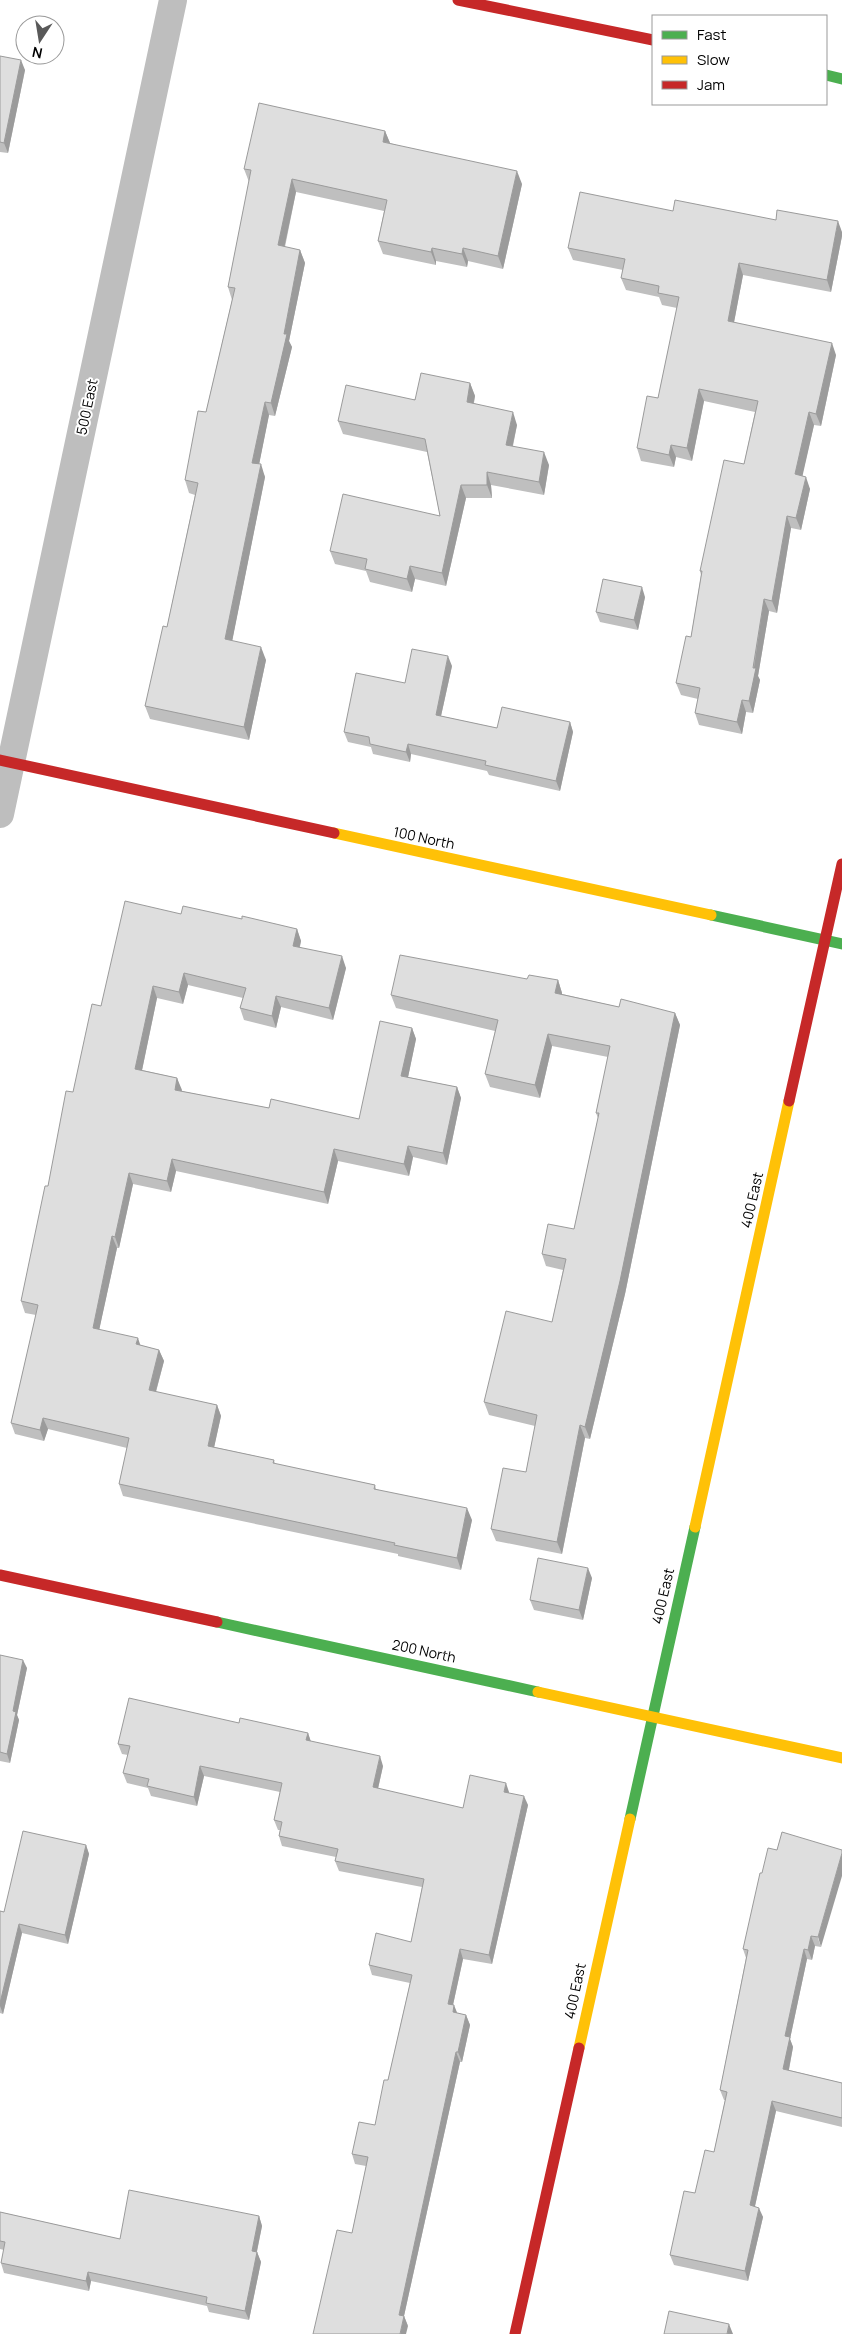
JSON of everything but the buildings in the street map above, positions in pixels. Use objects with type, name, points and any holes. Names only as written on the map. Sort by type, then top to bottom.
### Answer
[{"type":"street","name":"500 East","points":[[0,814],[5,761],[173,0]]},
{"type":"street","points":[[458,0],[652,40]]},
{"type":"street","points":[[827,75],[842,79]]},
{"type":"street","name":"100 North","points":[[5,761],[842,944]]},
{"type":"street","name":"400 East","points":[[515,2334],[842,864]]},
{"type":"street","name":"200 North","points":[[0,1575],[842,1758]]},
{"type":"traffic: fast","points":[[827,75],[842,79]]},
{"type":"traffic: fast","points":[[711,915],[842,944]]},
{"type":"traffic: fast","points":[[630,1819],[695,1527]]},
{"type":"traffic: fast","points":[[217,1622],[538,1692]]},
{"type":"traffic: slow","points":[[334,833],[711,915]]},
{"type":"traffic: slow","points":[[695,1527],[789,1101]]},
{"type":"traffic: slow","points":[[538,1692],[842,1758]]},
{"type":"traffic: slow","points":[[579,2048],[630,1819]]},
{"type":"traffic: jam","points":[[458,0],[652,40]]},
{"type":"traffic: jam","points":[[0,760],[334,833]]},
{"type":"traffic: jam","points":[[789,1101],[842,864]]},
{"type":"traffic: jam","points":[[0,1575],[217,1622]]},
{"type":"traffic: jam","points":[[515,2334],[579,2048]]}]
